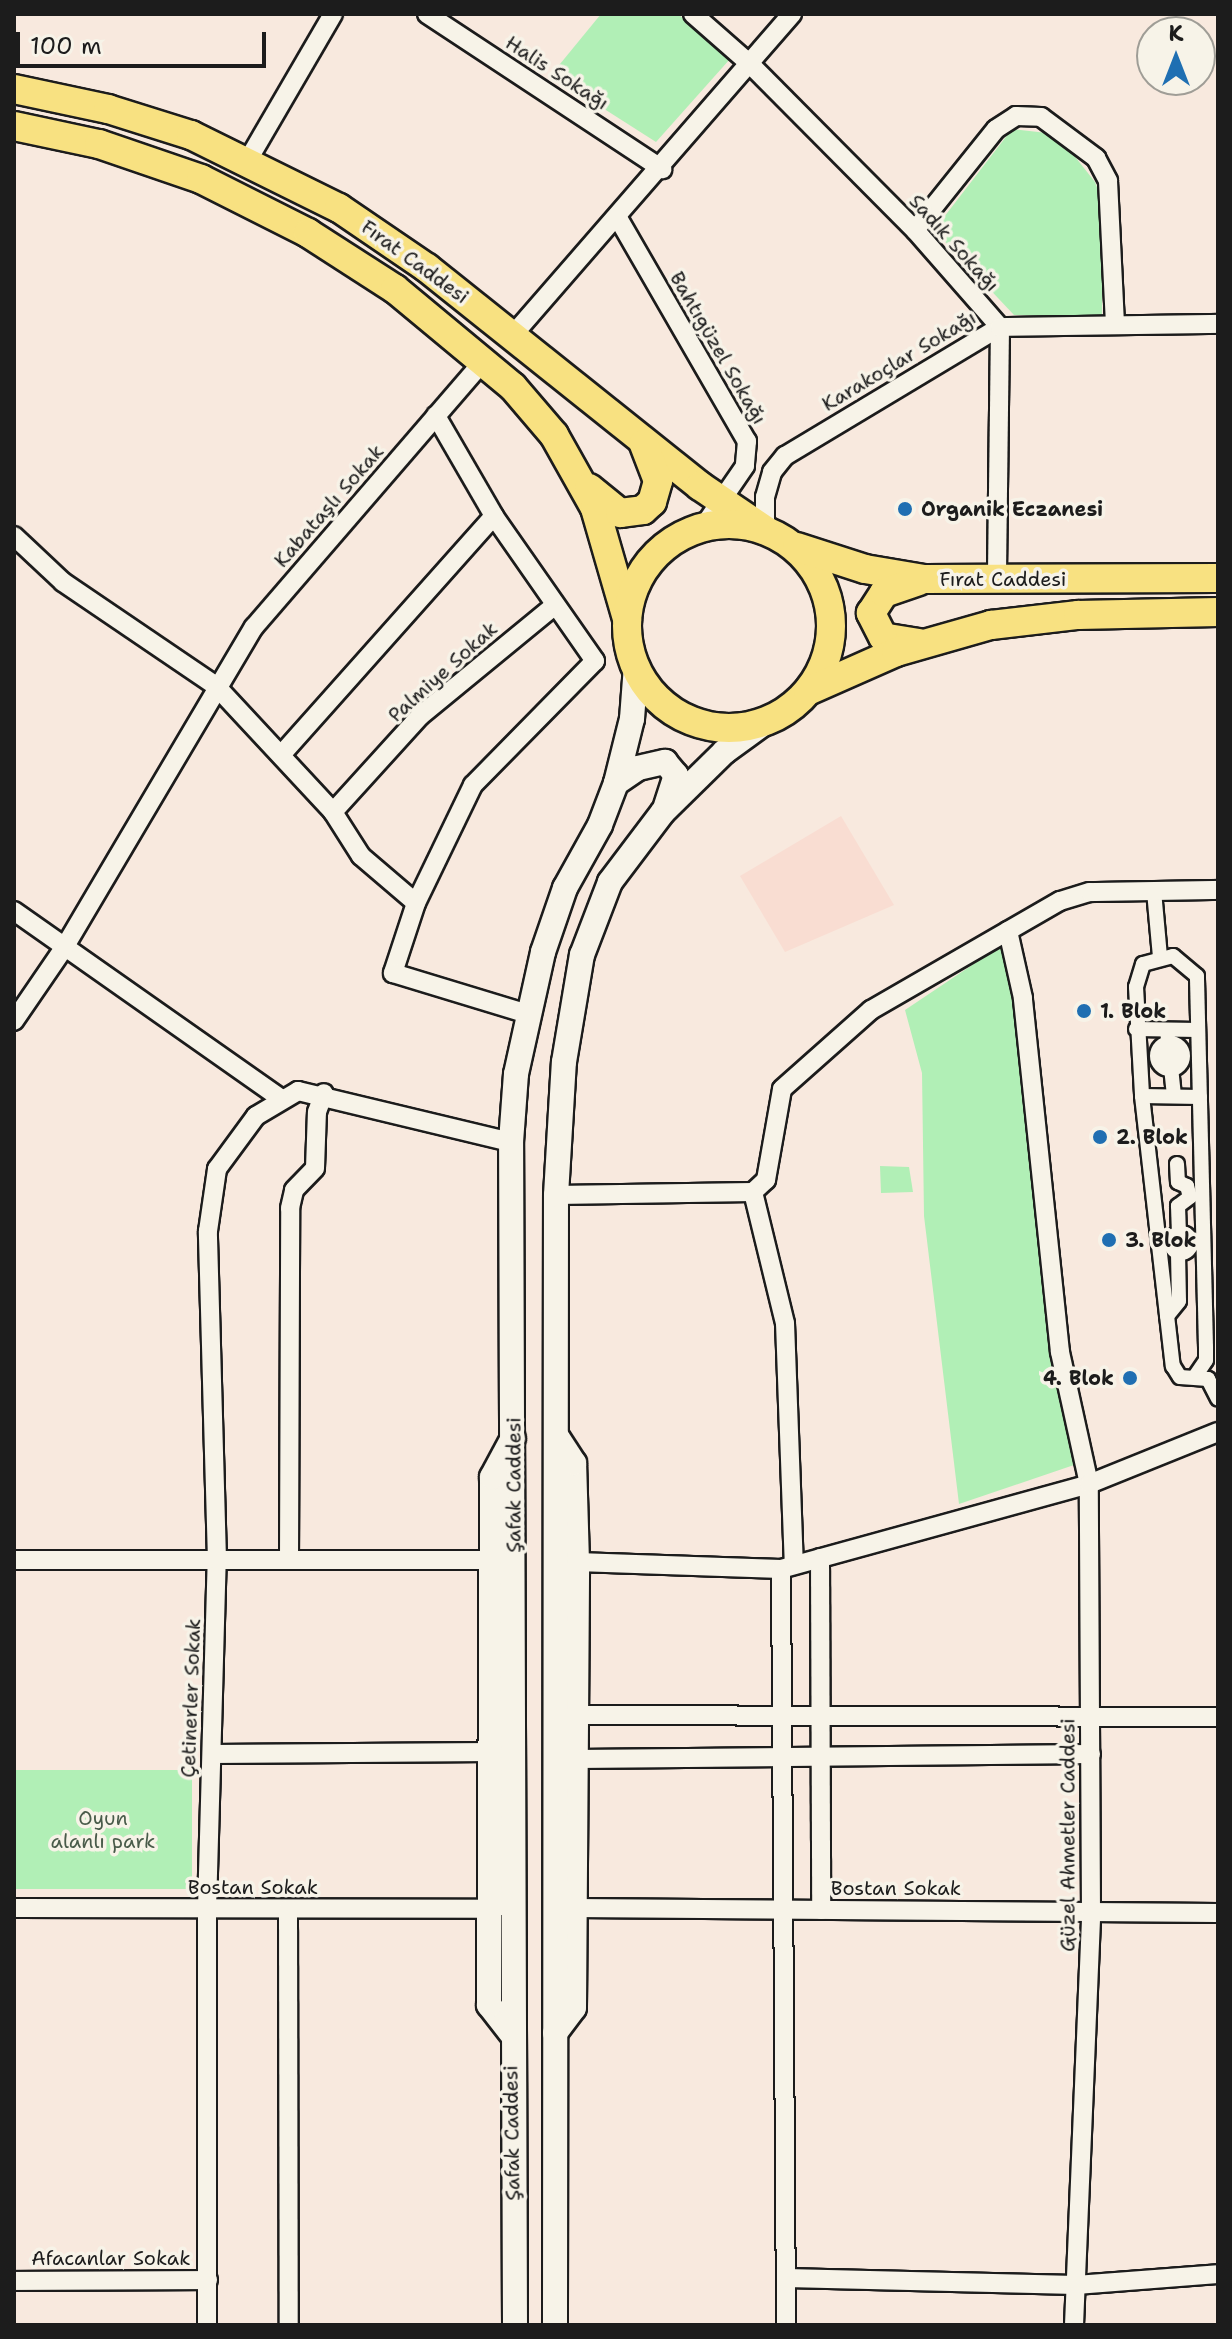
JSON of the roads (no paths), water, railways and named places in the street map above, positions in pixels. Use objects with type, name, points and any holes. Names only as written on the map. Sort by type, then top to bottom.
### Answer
[{"type":"main road","name":"Fırat Caddesi","points":[[14,89],[138,118],[248,160],[388,240],[642,441],[720,501],[765,530]]},
{"type":"main road","name":"Fırat Caddesi","points":[[14,126],[130,153],[255,204],[374,274],[484,361],[554,435],[583,482],[611,551],[627,619]]},
{"type":"main road","points":[[583,482],[620,513],[643,510],[652,502],[658,481],[642,441]]},
{"type":"main road","points":[[734,524],[765,530],[793,546],[815,570],[831,616],[824,664],[807,692],[768,720],[721,727],[690,720],[663,704],[636,666],[627,619],[634,589],[650,561],[674,540],[703,527],[734,524]]},
{"type":"main road","name":"Fırat Caddesi","points":[[793,546],[865,569],[924,579],[1218,578]]},
{"type":"main road","points":[[921,643],[883,637],[871,613],[892,588],[924,579]]},
{"type":"main road","name":"Fırat Caddesi","points":[[807,692],[921,643],[1018,620],[1218,612]]},
{"type":"main road","name":"Şafak Caddesi","points":[[515,2325],[511,2033],[515,1435],[511,1142],[516,1074],[528,1014],[565,888],[600,825],[616,783],[632,719],[636,666]]},
{"type":"main road","name":"Şafak Caddesi","points":[[555,2325],[556,1195],[564,1062],[582,955],[610,882],[663,812],[724,752],[768,720]]},
{"type":"main road","points":[[616,783],[638,768],[665,762],[676,775],[663,812]]},
{"type":"main road","points":[[511,2033],[489,2005],[492,1909],[492,1477],[515,1435]]},
{"type":"main road","points":[[555,2033],[574,2008],[577,1562],[574,1463],[557,1437]]},
{"type":"street","points":[[248,160],[333,14]]},
{"type":"street","name":"Halis Sokağı","points":[[427,14],[662,169]]},
{"type":"street","name":"Sadık Sokağı","points":[[693,14],[751,65],[915,230],[1000,327]]},
{"type":"street","points":[[512,336],[662,169],[792,14]]},
{"type":"street","points":[[915,230],[996,129],[1016,116],[1041,117],[1096,158],[1108,181],[1115,324]]},
{"type":"street","name":"Bahtıgüzel Sokağı","points":[[618,218],[747,441],[745,466],[703,527]]},
{"type":"street","name":"Karakoçlar Sokağı","points":[[765,530],[768,485],[785,456],[1000,327],[1218,324]]},
{"type":"street","points":[[997,580],[1000,327]]},
{"type":"street","name":"Kabataşlı Sokak","points":[[14,1021],[64,948],[216,686],[254,627],[484,361]]},
{"type":"street","points":[[436,416],[494,516],[595,661],[473,785],[416,903],[393,973],[528,1014]]},
{"type":"street","points":[[281,755],[494,516]]},
{"type":"street","points":[[14,536],[63,582],[216,686],[333,812],[361,856],[416,903]]},
{"type":"street","name":"Palmiye Sokak","points":[[333,812],[420,716],[554,606]]},
{"type":"street","points":[[556,1195],[753,1192],[766,1180],[782,1089],[871,1010],[1060,901],[1090,892],[1218,890]]},
{"type":"street","points":[[1154,891],[1160,957]]},
{"type":"street","points":[[14,911],[280,1098],[298,1091],[324,1093],[511,1142]]},
{"type":"street","name":"Güzel Ahmetler Caddesi","points":[[1008,931],[1023,998],[1060,1352],[1089,1484],[1091,1912],[1074,2325]]},
{"type":"street","points":[[1207,1375],[1180,1377],[1173,1366],[1167,1316],[1180,1244],[1198,1163],[1197,976],[1173,956],[1160,957],[1143,964],[1138,975],[1136,1029],[1142,1096],[1152,1165],[1180,1244],[1203,1292],[1212,1350],[1206,1360],[1207,1375],[1218,1399]]},
{"type":"street","points":[[1136,1029],[1168,1036],[1198,1030]]},
{"type":"street","points":[[1168,1036],[1174,1096]]},
{"type":"street","points":[[289,1560],[290,1208],[294,1190],[315,1168],[317,1112],[324,1093]]},
{"type":"street","points":[[1142,1096],[1200,1097]]},
{"type":"street","name":"Çetinerler Sokak","points":[[207,2325],[207,1909],[217,1560],[208,1231],[217,1169],[256,1116],[280,1098]]},
{"type":"street","points":[[1152,1165],[1198,1163]]},
{"type":"street","points":[[1167,1316],[1179,1301],[1178,1206],[1190,1197],[1187,1186],[1178,1182],[1177,1164]]},
{"type":"street","points":[[753,1192],[785,1323],[788,1567],[783,1716],[786,2325]]},
{"type":"street","points":[[1180,1284],[1203,1292]]},
{"type":"street","points":[[577,1562],[788,1567],[1089,1484],[1218,1432]]},
{"type":"street","points":[[820,1558],[821,1910]]},
{"type":"street","points":[[14,1560],[493,1560]]},
{"type":"street","points":[[576,1715],[1218,1717]]},
{"type":"street","points":[[212,1754],[492,1752]]},
{"type":"street","points":[[576,1759],[1091,1754]]},
{"type":"street","name":"Bostan Sokak","points":[[14,1908],[492,1909]]},
{"type":"street","name":"Bostan Sokak","points":[[574,1908],[1218,1913]]},
{"type":"street","points":[[288,1909],[289,2325]]},
{"type":"street","points":[[786,2278],[1076,2285],[1218,2274]]},
{"type":"street","name":"Afacanlar Sokak","points":[[14,2281],[208,2280]]},
{"type":"place","name":"Organik Eczanesi","points":[[905,509]]},
{"type":"place","name":"1. Blok","points":[[1084,1011]]},
{"type":"place","name":"2. Blok","points":[[1100,1137]]},
{"type":"place","name":"3. Blok","points":[[1109,1240]]},
{"type":"place","name":"4. Blok","points":[[1130,1378]]},
{"type":"park label","name":"Oyun alanlı park","points":[[103,1830]]}]
